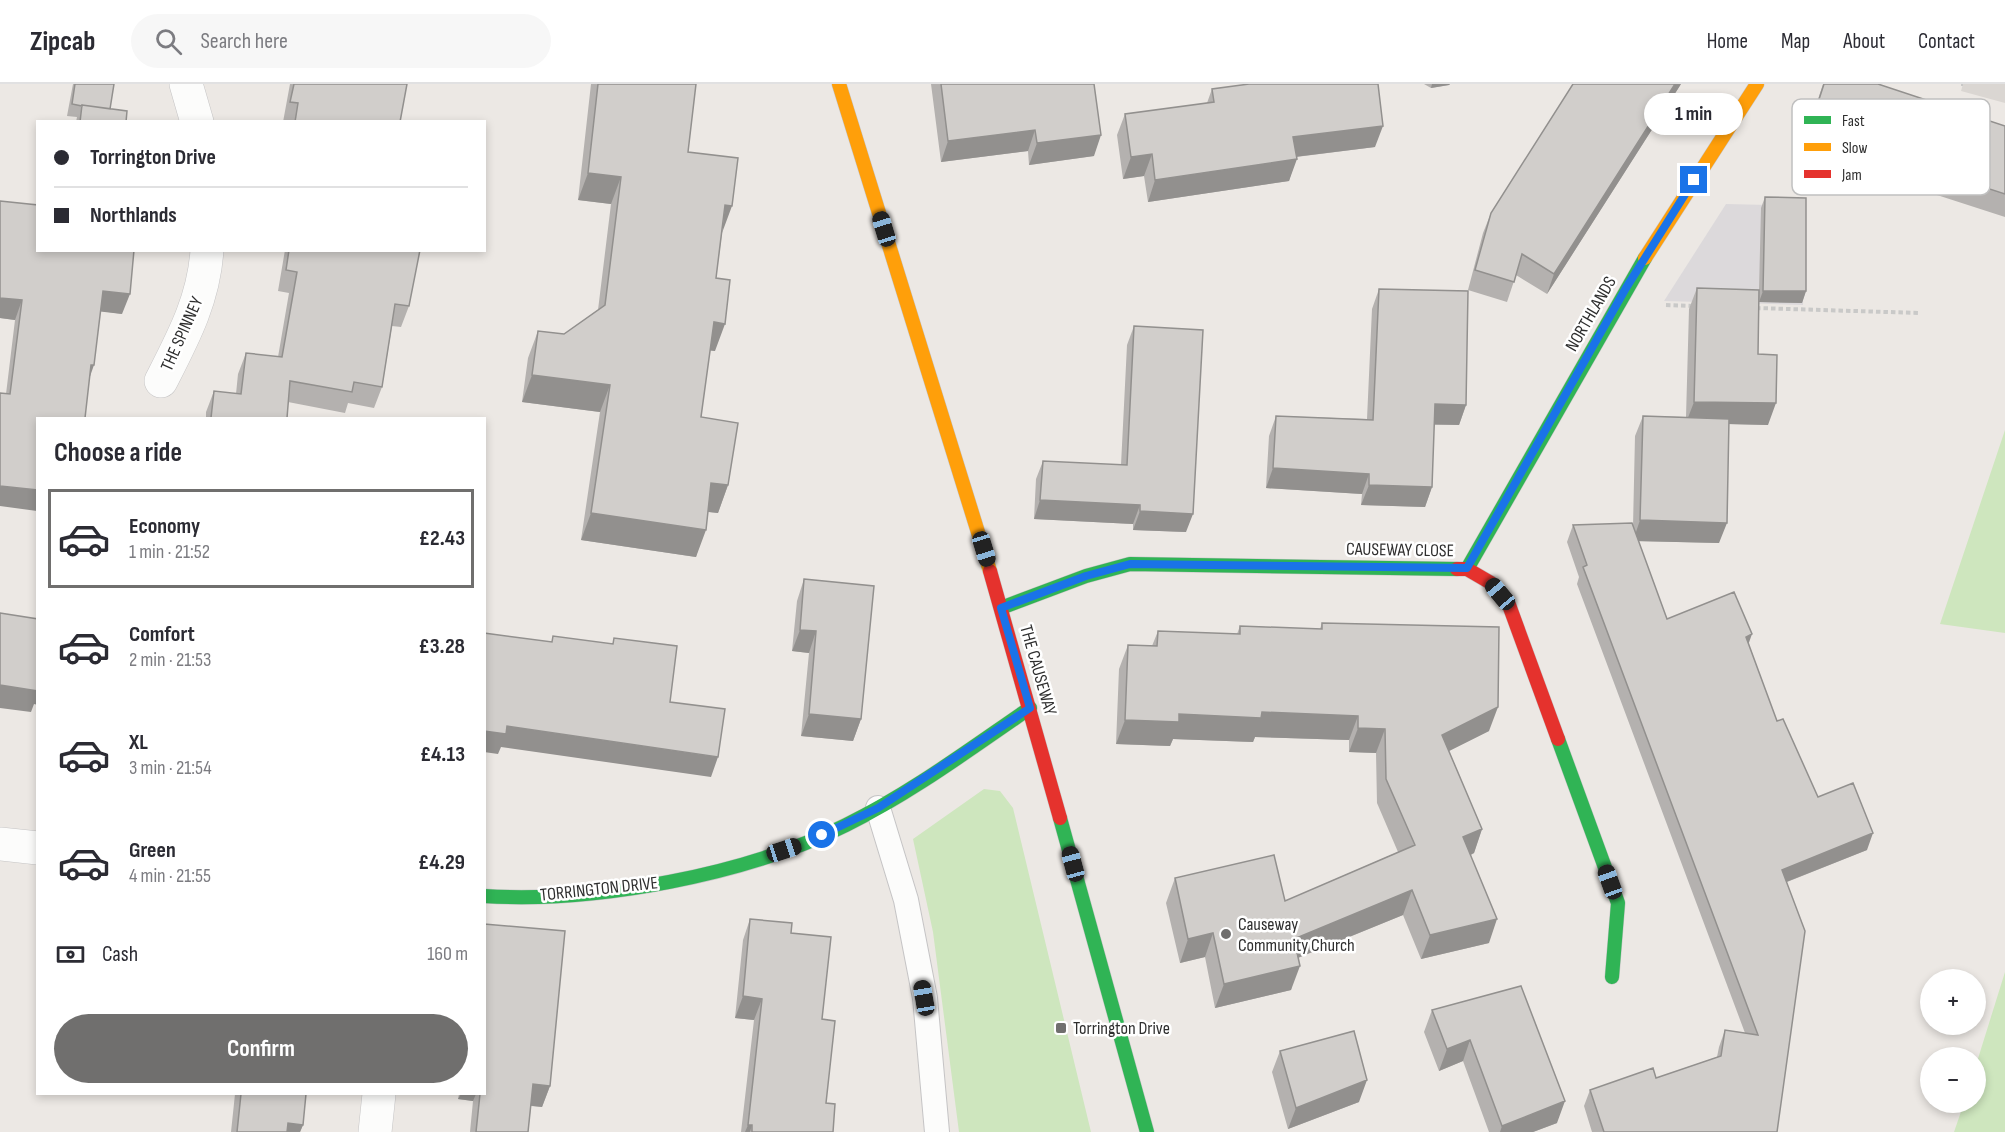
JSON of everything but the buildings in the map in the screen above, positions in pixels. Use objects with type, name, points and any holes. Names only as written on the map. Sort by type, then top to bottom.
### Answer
[{"type":"street","points":[[186,84],[196,120]]},
{"type":"street","name":"THE CAUSEWAY","points":[[839,84],[1001,608],[1147,1132]]},
{"type":"street","name":"NORTHLANDS","points":[[1467,568],[1626,288],[1757,84]]},
{"type":"street","name":"THE SPINNEY","points":[[161,381],[196,310],[203,284],[207,252]]},
{"type":"street","name":"CAUSEWAY CLOSE","points":[[1001,608],[1086,576],[1130,564],[1467,568],[1491,583],[1509,605],[1618,903],[1612,977]]},
{"type":"street","name":"TORRINGTON DRIVE","points":[[486,896],[556,895],[648,886],[727,869],[803,844],[878,808],[1030,708]]},
{"type":"street","points":[[0,844],[36,848]]},
{"type":"street","points":[[375,1132],[379,1095]]},
{"type":"lane","points":[[878,808],[906,900],[922,987],[937,1132]]},
{"type":"path","points":[[1626,288],[1660,305],[1707,306]]},
{"type":"path","points":[[1755,308],[1920,313]]},
{"type":"shaded area","points":[[1963,84],[2005,84],[2005,103],[1961,91]]},
{"type":"shaded area","points":[[1726,204],[1805,206],[1803,305],[1664,301]]},
{"type":"green space","points":[[2005,430],[2005,633],[1940,624]]},
{"type":"green space","points":[[984,789],[1000,791],[1013,808],[1091,1132],[959,1132],[933,932],[913,839]]},
{"type":"green space","points":[[2005,972],[2005,1132],[1954,1132],[1961,1113],[1986,1113],[1986,1047],[1982,1047]]},
{"type":"traffic: fast","points":[[1467,569],[1645,258]]},
{"type":"traffic: fast","points":[[1001,608],[1086,576],[1130,564],[1457,569]]},
{"type":"traffic: fast","points":[[486,896],[574,895],[621,890],[670,882],[763,858],[806,843],[846,825],[894,799],[1030,708]]},
{"type":"traffic: fast","points":[[1558,739],[1618,903],[1612,977]]},
{"type":"traffic: fast","points":[[1060,818],[1147,1132]]},
{"type":"traffic: slow","points":[[839,84],[990,571]]},
{"type":"traffic: slow","points":[[1645,258],[1757,84]]},
{"type":"traffic: jam","points":[[1457,569],[1467,569],[1491,583],[1509,605],[1558,739]]},
{"type":"traffic: jam","points":[[990,571],[1060,818]]},
{"type":"place","name":"Causeway Community Church","points":[[1226,934]]},
{"type":"place","name":"Torrington Drive","points":[[1061,1028]]},
{"type":"route","points":[[822,835],[878,808],[1030,708],[1001,608],[1086,576],[1130,564],[1467,568],[1626,288],[1694,180]]}]
